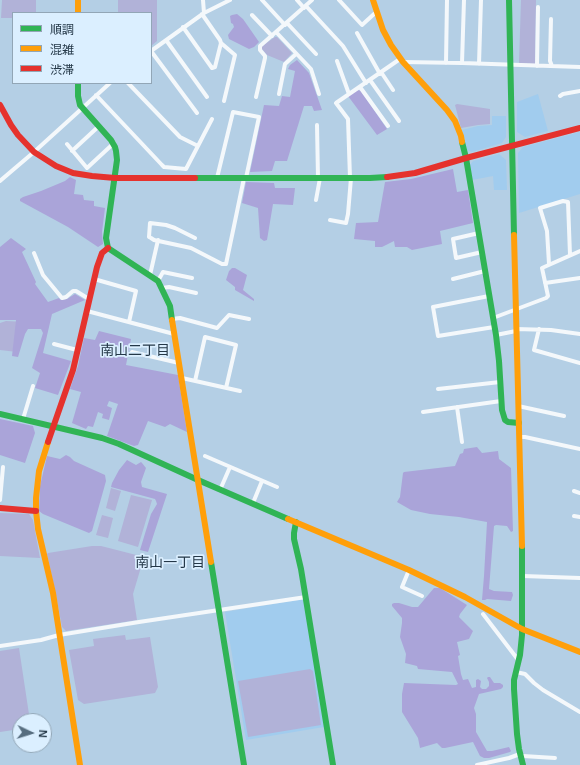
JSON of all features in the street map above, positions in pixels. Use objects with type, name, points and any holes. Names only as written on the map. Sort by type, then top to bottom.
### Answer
[{"type":"street","points":[[78,0],[78,12]]},
{"type":"street","points":[[203,0],[203,14],[221,43],[235,54],[224,101]]},
{"type":"street","points":[[152,50],[203,14],[230,0]]},
{"type":"street","points":[[262,0],[316,54]]},
{"type":"street","points":[[297,0],[343,46],[366,83]]},
{"type":"street","points":[[256,97],[265,58],[260,46],[312,0]]},
{"type":"street","points":[[339,0],[362,24],[374,14],[378,13]]},
{"type":"street","points":[[373,0],[386,38],[401,61],[447,110],[455,121],[461,136],[496,335],[501,401],[504,417],[508,422],[519,423]]},
{"type":"street","points":[[446,63],[447,0]]},
{"type":"street","points":[[462,63],[464,0]]},
{"type":"street","points":[[479,64],[481,0]]},
{"type":"street","points":[[509,0],[523,576],[521,649],[514,680],[514,700],[516,734],[523,765]]},
{"type":"street","points":[[537,66],[538,7]]},
{"type":"street","points":[[252,15],[272,36]]},
{"type":"street","points":[[552,19],[550,61],[552,66]]},
{"type":"street","points":[[183,27],[212,68],[215,66],[221,43]]},
{"type":"street","points":[[276,32],[311,69],[319,94]]},
{"type":"street","points":[[357,33],[380,73],[393,90]]},
{"type":"street","points":[[166,40],[207,97]]},
{"type":"street","points":[[152,52],[197,113]]},
{"type":"street","points":[[278,94],[285,64],[296,54]]},
{"type":"street","points":[[337,61],[349,94]]},
{"type":"street","points":[[330,220],[346,223],[351,178],[348,119],[336,103],[380,73],[401,61],[580,67]]},
{"type":"street","points":[[370,80],[399,121]]},
{"type":"street","points":[[78,84],[78,96],[82,107],[114,143],[117,155],[107,229],[108,248],[115,254],[150,274],[158,281],[170,306],[244,765]]},
{"type":"street","points":[[0,181],[109,84]]},
{"type":"street","points":[[129,84],[180,137],[198,146]]},
{"type":"street","points":[[360,87],[388,126]]},
{"type":"street","points":[[560,96],[563,94],[580,91]]},
{"type":"street","points":[[96,95],[164,167],[186,169],[212,119]]},
{"type":"street","points":[[0,105],[18,135],[34,152],[46,160],[73,173],[114,178],[351,178],[394,176],[415,173],[580,128]]},
{"type":"street","points":[[195,238],[166,225],[150,223],[149,237],[154,240],[191,248],[222,264],[226,264],[259,117],[233,112],[217,178]]},
{"type":"street","points":[[316,200],[319,178],[317,125]]},
{"type":"street","points":[[72,151],[99,126]]},
{"type":"street","points":[[67,144],[87,168],[114,143]]},
{"type":"street","points":[[549,264],[547,231],[540,208],[563,201],[568,202],[570,255]]},
{"type":"street","points":[[479,233],[453,239],[456,258],[482,252]]},
{"type":"street","points":[[150,274],[158,240]]},
{"type":"street","points":[[80,765],[53,593],[40,542],[36,511],[37,484],[43,456],[68,385],[78,350],[97,267],[102,253],[108,248]]},
{"type":"street","points":[[493,318],[546,298],[548,296],[542,268],[580,251]]},
{"type":"street","points":[[34,253],[43,275],[62,298],[66,297],[73,291],[76,291],[90,299]]},
{"type":"street","points":[[454,279],[485,271]]},
{"type":"street","points":[[158,281],[164,272],[192,278]]},
{"type":"street","points":[[545,283],[580,278]]},
{"type":"street","points":[[94,279],[136,291],[129,322]]},
{"type":"street","points":[[162,288],[169,287],[196,293]]},
{"type":"street","points":[[489,296],[433,307],[438,336],[494,327]]},
{"type":"street","points":[[87,311],[174,334]]},
{"type":"street","points":[[172,319],[180,318],[217,328],[229,315],[249,319]]},
{"type":"street","points":[[496,335],[516,330],[539,329],[580,334]]},
{"type":"street","points":[[539,329],[534,350],[580,363]]},
{"type":"street","points":[[195,381],[205,337],[236,345],[226,388]]},
{"type":"street","points":[[54,344],[78,350]]},
{"type":"street","points":[[132,352],[179,363]]},
{"type":"street","points":[[182,378],[240,391]]},
{"type":"street","points":[[438,389],[500,382]]},
{"type":"street","points":[[23,419],[33,386]]},
{"type":"street","points":[[423,412],[501,401]]},
{"type":"street","points":[[518,406],[564,416]]},
{"type":"street","points":[[457,407],[462,442]]},
{"type":"street","points":[[0,414],[102,438],[119,444],[220,490],[409,570],[465,597],[522,629],[580,652]]},
{"type":"street","points":[[519,437],[580,449]]},
{"type":"street","points":[[205,456],[277,487]]},
{"type":"street","points":[[0,500],[2,467]]},
{"type":"street","points":[[220,490],[230,467]]},
{"type":"street","points":[[253,504],[262,481]]},
{"type":"street","points":[[574,492],[580,493]]},
{"type":"street","points":[[0,508],[36,511]]},
{"type":"street","points":[[574,516],[580,517]]},
{"type":"street","points":[[296,522],[294,539],[306,597],[333,765]]},
{"type":"street","points":[[409,570],[402,587],[422,596]]},
{"type":"street","points":[[523,576],[580,578]]},
{"type":"street","points":[[0,646],[41,640],[59,635],[306,597]]},
{"type":"street","points":[[483,614],[519,661]]},
{"type":"street","points":[[516,672],[525,674],[542,690],[580,712]]},
{"type":"street","points":[[477,765],[520,755],[555,758]]},
{"type":"shaded area","points":[[2,0],[36,0],[36,12],[12,12],[12,18],[1,18]]},
{"type":"shaded area","points":[[118,0],[157,0],[157,41],[152,45],[152,12],[118,12]]},
{"type":"shaded area","points":[[521,0],[536,0],[535,64],[519,63]]},
{"type":"shaded area","points":[[237,14],[243,19],[259,42],[254,47],[249,49],[229,39],[228,35],[234,27],[231,23],[230,16]]},
{"type":"shaded area","points":[[277,37],[292,53],[284,62],[267,55],[262,49],[262,46]]},
{"type":"shaded area","points":[[297,60],[309,73],[322,110],[314,111],[312,106],[304,106],[287,161],[275,161],[272,171],[250,172],[264,105],[279,106],[282,96],[290,97],[295,71],[288,69],[290,65]]},
{"type":"shaded area","points":[[358,90],[361,91],[387,129],[377,135],[348,96]]},
{"type":"shaded area","points":[[538,94],[548,131],[525,137],[517,132],[517,102]]},
{"type":"shaded area","points":[[457,104],[490,109],[490,124],[461,128],[455,105]]},
{"type":"shaded area","points":[[492,116],[506,116],[506,137],[502,143],[472,152],[467,150],[462,130],[478,126],[492,125]]},
{"type":"shaded area","points":[[580,132],[580,194],[519,213],[518,153],[523,147]]},
{"type":"shaded area","points":[[499,154],[506,160],[507,190],[494,190],[493,176],[472,180],[469,166],[473,161]]},
{"type":"shaded area","points":[[453,169],[457,192],[468,190],[473,223],[440,231],[442,244],[412,250],[407,247],[395,247],[394,241],[382,247],[375,247],[375,241],[354,239],[356,223],[378,222],[385,182],[411,179]]},
{"type":"shaded area","points":[[70,177],[76,180],[74,194],[83,195],[84,200],[94,201],[94,206],[105,208],[102,232],[103,244],[98,247],[68,227],[20,201],[23,197],[65,181]]},
{"type":"shaded area","points":[[246,182],[274,183],[275,188],[295,188],[293,205],[273,204],[267,240],[264,241],[260,238],[258,208],[242,203]]},
{"type":"shaded area","points":[[11,238],[26,249],[22,252],[36,282],[35,284],[48,302],[59,298],[61,300],[67,299],[75,294],[85,300],[52,314],[43,353],[71,361],[58,395],[35,388],[40,373],[32,368],[43,333],[41,329],[28,329],[18,357],[12,356],[16,320],[0,320],[0,247]]},
{"type":"shaded area","points":[[232,268],[235,268],[247,275],[243,290],[254,299],[254,301],[235,290],[235,287],[226,280],[229,271]]},
{"type":"shaded area","points":[[6,321],[25,322],[17,352],[0,350],[0,323]]},
{"type":"shaded area","points":[[99,331],[131,339],[126,365],[178,375],[187,432],[170,424],[165,427],[148,421],[138,445],[134,446],[107,436],[118,404],[109,401],[107,406],[112,408],[109,420],[102,418],[103,414],[98,412],[93,427],[88,426],[86,429],[72,423],[81,392],[70,389],[78,366],[84,338],[95,340]]},
{"type":"shaded area","points":[[0,419],[33,426],[35,433],[25,463],[0,455]]},
{"type":"shaded area","points":[[477,447],[482,453],[498,451],[499,459],[511,468],[513,531],[511,532],[507,526],[494,526],[489,589],[494,591],[512,592],[513,595],[511,601],[482,600],[487,522],[411,510],[397,502],[400,497],[404,472],[455,466],[464,449]]},
{"type":"shaded area","points":[[66,455],[74,461],[105,475],[106,481],[92,531],[89,533],[39,511],[40,486],[47,456],[60,459]]},
{"type":"shaded area","points":[[127,460],[136,465],[141,462],[146,468],[141,482],[142,487],[167,494],[148,552],[140,550],[151,514],[157,504],[155,499],[111,487],[119,470]]},
{"type":"shaded area","points":[[111,488],[121,491],[115,511],[106,508]]},
{"type":"shaded area","points":[[131,495],[152,500],[138,547],[118,541]]},
{"type":"shaded area","points":[[0,513],[29,514],[33,520],[40,558],[0,556]]},
{"type":"shaded area","points":[[102,515],[113,518],[108,538],[96,535]]},
{"type":"shaded area","points":[[92,546],[101,546],[144,557],[133,594],[137,620],[66,631],[62,627],[47,554]]},
{"type":"shaded area","points":[[434,588],[440,588],[467,605],[459,617],[473,631],[469,639],[457,642],[463,680],[468,679],[472,688],[476,687],[476,680],[478,679],[481,681],[480,687],[482,689],[486,689],[489,686],[488,677],[490,677],[494,683],[500,683],[503,685],[501,689],[479,694],[474,708],[476,714],[476,732],[487,751],[509,747],[510,752],[484,758],[480,756],[473,742],[445,748],[442,748],[437,743],[420,748],[418,738],[402,712],[402,694],[404,683],[458,684],[452,672],[418,669],[417,666],[405,663],[406,654],[400,637],[402,618],[392,604],[399,603],[412,607],[418,607]]},
{"type":"shaded area","points":[[304,599],[324,727],[246,740],[225,612]]},
{"type":"shaded area","points":[[125,635],[126,640],[150,637],[158,687],[155,693],[84,704],[78,700],[69,650],[94,646],[93,639]]},
{"type":"shaded area","points":[[19,648],[29,713],[12,713],[12,730],[0,732],[0,651]]},
{"type":"shaded area","points":[[310,669],[313,671],[321,725],[248,737],[238,681]]},
{"type":"traffic: fast","points":[[509,0],[514,235]]},
{"type":"traffic: fast","points":[[78,84],[80,105],[111,140],[116,151],[117,160],[106,238],[108,248],[158,281],[170,306],[172,320]]},
{"type":"traffic: fast","points":[[462,142],[496,335],[502,410],[505,420],[508,422],[519,423]]},
{"type":"traffic: fast","points":[[195,178],[387,177]]},
{"type":"traffic: fast","points":[[0,414],[102,438],[119,444],[288,519]]},
{"type":"traffic: fast","points":[[296,522],[294,539],[301,569],[333,765]]},
{"type":"traffic: fast","points":[[522,546],[522,635],[520,655],[514,680],[514,689],[517,734],[523,765]]},
{"type":"traffic: fast","points":[[211,562],[244,765]]},
{"type":"traffic: slow","points":[[78,0],[78,12]]},
{"type":"traffic: slow","points":[[373,0],[383,30],[391,45],[403,62],[447,110],[455,121],[462,142]]},
{"type":"traffic: slow","points":[[514,235],[522,546]]},
{"type":"traffic: slow","points":[[172,320],[211,562]]},
{"type":"traffic: slow","points":[[48,442],[39,471],[36,511],[38,529],[53,593],[80,765]]},
{"type":"traffic: slow","points":[[288,519],[409,570],[465,597],[522,629],[580,652]]},
{"type":"traffic: jam","points":[[0,105],[18,135],[34,152],[56,166],[73,173],[115,178],[195,178]]},
{"type":"traffic: jam","points":[[387,177],[415,173],[580,128]]},
{"type":"traffic: jam","points":[[48,442],[73,370],[97,267],[102,253],[108,248]]},
{"type":"traffic: jam","points":[[0,508],[36,511]]},
{"type":"district","name":"南山二丁目","points":[[135,351]]},
{"type":"district","name":"南山一丁目","points":[[170,563]]}]
